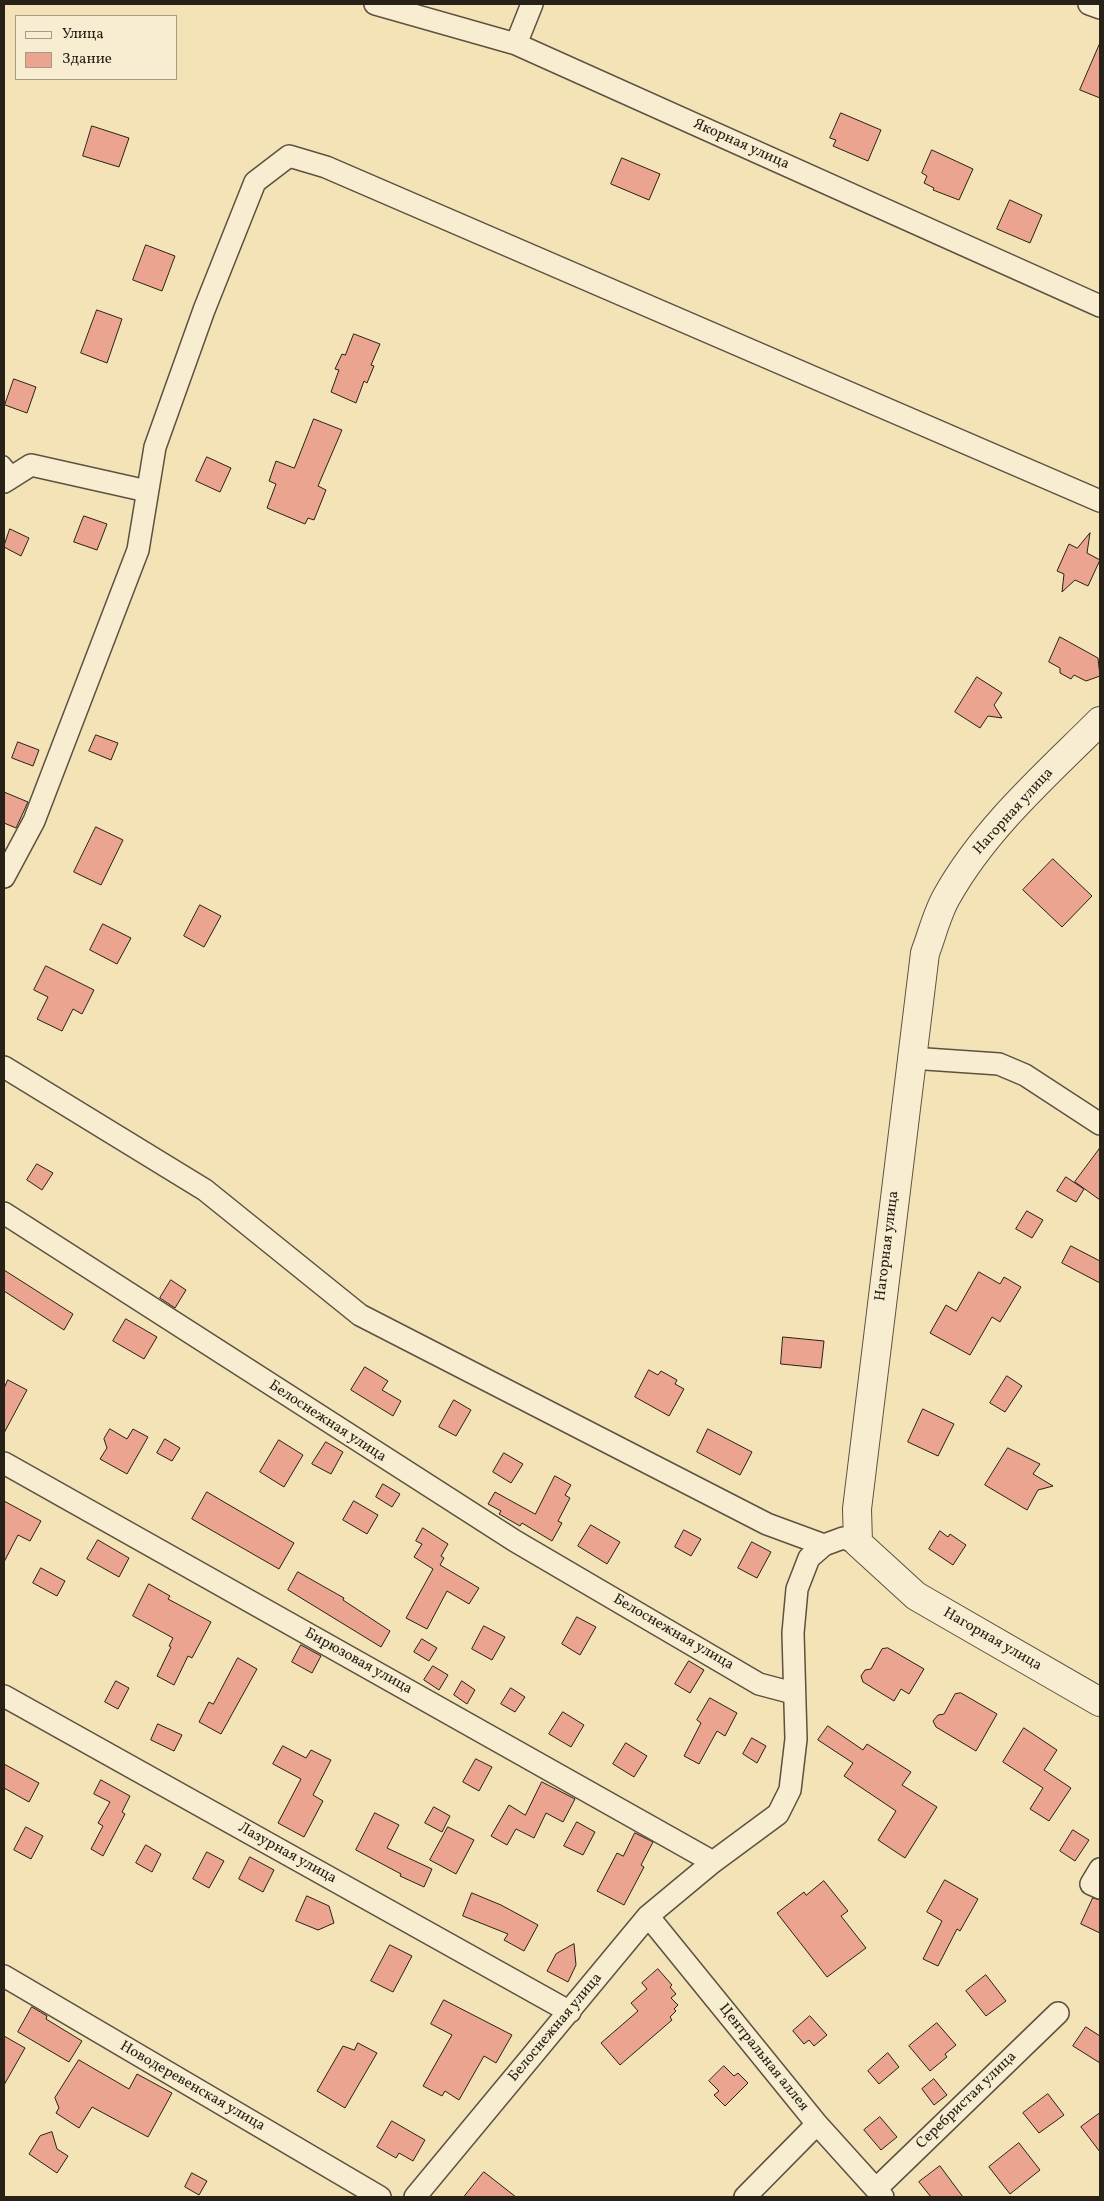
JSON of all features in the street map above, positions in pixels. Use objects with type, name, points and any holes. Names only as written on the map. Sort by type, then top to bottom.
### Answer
[{"type":"street","name":"Якорная улица","points":[[375,4],[516,44],[1100,306]]},
{"type":"street","points":[[516,44],[532,4]]},
{"type":"street","points":[[1089,4],[1100,8]]},
{"type":"street","points":[[4,877],[34,821],[111,625],[138,550],[155,447],[204,310],[255,182],[289,156],[326,167],[1100,501]]},
{"type":"street","points":[[7,473],[31,465],[147,490]]},
{"type":"street","name":"Нагорная улица","points":[[1100,721],[997,826],[946,897],[926,953],[911,1058],[857,1509],[858,1543],[916,1596],[1100,1702]]},
{"type":"street","points":[[911,1058],[999,1064],[1025,1075],[1100,1124]]},
{"type":"street","points":[[4,1067],[205,1190],[360,1315],[767,1524],[824,1545]]},
{"type":"street","name":"Белоснежная улица","points":[[4,1212],[515,1541],[759,1684],[793,1693],[796,1739],[790,1790],[778,1814],[713,1862],[648,1916],[415,2197]]},
{"type":"street","name":"Бирюзовая улица","points":[[4,1462],[713,1862]]},
{"type":"street","points":[[793,1693],[792,1633],[797,1589],[809,1558],[824,1545],[843,1538],[858,1543]]},
{"type":"street","name":"Лазурная улица","points":[[4,1696],[570,2012]]},
{"type":"street","points":[[1100,1869],[1091,1884],[1100,1888]]},
{"type":"street","name":"Центральная аллея","points":[[648,1916],[817,2124],[879,2193]]},
{"type":"street","name":"Новодеревенская улица","points":[[4,1976],[380,2197]]},
{"type":"street","name":"Серебристая улица","points":[[879,2193],[1058,2014]]},
{"type":"street","points":[[745,2197],[817,2124]]},
{"type":"building","points":[[1100,43],[1100,98],[1080,90]]},
{"type":"building","points":[[841,113],[881,130],[868,161],[833,146],[836,140],[830,138]]},
{"type":"building","points":[[92,126],[129,138],[119,167],[83,156]]},
{"type":"building","points":[[932,150],[973,169],[959,200],[933,190],[934,188],[924,183],[927,176],[922,173]]},
{"type":"building","points":[[622,158],[660,174],[649,200],[611,184]]},
{"type":"building","points":[[1010,200],[1042,215],[1030,243],[997,229]]},
{"type":"building","points":[[146,245],[175,256],[162,291],[133,280]]},
{"type":"building","points":[[97,310],[122,319],[107,363],[81,353]]},
{"type":"building","points":[[354,334],[380,344],[371,365],[374,366],[367,383],[364,381],[356,403],[331,392],[339,370],[335,369],[342,354],[345,355]]},
{"type":"building","points":[[14,379],[36,387],[27,413],[5,405]]},
{"type":"building","points":[[314,419],[342,430],[318,486],[326,490],[314,520],[308,518],[305,524],[267,508],[276,484],[269,481],[276,461],[294,468]]},
{"type":"building","points":[[207,457],[231,468],[220,492],[196,481]]},
{"type":"building","points":[[84,516],[107,524],[97,550],[74,542]]},
{"type":"building","points":[[10,529],[29,538],[21,556],[4,547]]},
{"type":"building","points":[[1090,533],[1087,553],[1100,560],[1088,586],[1075,580],[1062,592],[1064,574],[1057,571],[1069,544],[1077,548]]},
{"type":"building","points":[[1060,637],[1098,658],[1100,676],[1086,681],[1074,675],[1071,679],[1060,673],[1060,668],[1049,662]]},
{"type":"building","points":[[977,677],[1002,693],[994,705],[1002,718],[988,716],[980,728],[955,712]]},
{"type":"building","points":[[96,735],[118,743],[111,760],[89,751]]},
{"type":"building","points":[[18,742],[39,750],[33,766],[12,758]]},
{"type":"building","points":[[4,792],[28,802],[16,828],[4,823]]},
{"type":"building","points":[[96,827],[123,840],[101,885],[74,872]]},
{"type":"building","points":[[1053,859],[1092,896],[1062,927],[1023,890]]},
{"type":"building","points":[[200,905],[221,916],[204,947],[184,936]]},
{"type":"building","points":[[103,924],[131,938],[117,964],[90,950]]},
{"type":"building","points":[[46,966],[94,990],[82,1014],[73,1009],[62,1031],[37,1019],[48,997],[34,990]]},
{"type":"building","points":[[1100,1148],[1100,1200],[1075,1182]]},
{"type":"building","points":[[37,1164],[53,1173],[42,1190],[27,1180]]},
{"type":"building","points":[[1066,1177],[1084,1189],[1076,1202],[1057,1191]]},
{"type":"building","points":[[1027,1211],[1043,1220],[1032,1238],[1016,1229]]},
{"type":"building","points":[[1071,1246],[1100,1261],[1100,1283],[1062,1263]]},
{"type":"building","points":[[4,1270],[73,1314],[64,1330],[4,1291]]},
{"type":"building","points":[[979,1272],[1000,1284],[1004,1277],[1021,1287],[1000,1322],[992,1317],[970,1355],[930,1333],[946,1305],[956,1311]]},
{"type":"building","points":[[171,1280],[186,1290],[175,1308],[160,1298]]},
{"type":"building","points":[[126,1319],[157,1337],[144,1359],[113,1341]]},
{"type":"building","points":[[783,1337],[824,1341],[821,1368],[781,1364]]},
{"type":"building","points":[[365,1367],[388,1381],[382,1390],[401,1401],[393,1416],[351,1390]]},
{"type":"building","points":[[649,1370],[658,1375],[661,1371],[677,1380],[675,1384],[684,1389],[669,1416],[635,1397]]},
{"type":"building","points":[[1007,1376],[1022,1386],[1005,1412],[990,1403]]},
{"type":"building","points":[[8,1380],[27,1390],[4,1433],[4,1389]]},
{"type":"building","points":[[454,1400],[471,1410],[456,1436],[439,1427]]},
{"type":"building","points":[[923,1409],[954,1424],[938,1456],[908,1442]]},
{"type":"building","points":[[110,1429],[127,1439],[133,1429],[148,1437],[127,1474],[100,1459],[107,1448],[104,1439]]},
{"type":"building","points":[[708,1429],[752,1452],[740,1475],[697,1452]]},
{"type":"building","points":[[165,1439],[180,1448],[172,1461],[157,1453]]},
{"type":"building","points":[[279,1440],[303,1455],[284,1487],[260,1472]]},
{"type":"building","points":[[326,1442],[343,1452],[331,1474],[312,1464]]},
{"type":"building","points":[[1008,1448],[1040,1464],[1033,1474],[1053,1486],[1038,1490],[1027,1510],[985,1485]]},
{"type":"building","points":[[504,1453],[523,1464],[511,1483],[493,1472]]},
{"type":"building","points":[[555,1476],[571,1485],[565,1495],[570,1498],[558,1521],[562,1523],[552,1541],[522,1523],[520,1526],[499,1514],[501,1511],[488,1504],[495,1492],[535,1514]]},
{"type":"building","points":[[383,1484],[400,1494],[392,1507],[376,1497]]},
{"type":"building","points":[[207,1492],[294,1543],[279,1569],[192,1519]]},
{"type":"building","points":[[4,1501],[41,1521],[30,1541],[18,1535],[4,1562]]},
{"type":"building","points":[[354,1501],[378,1515],[367,1534],[343,1520]]},
{"type":"building","points":[[591,1525],[620,1542],[607,1564],[578,1546]]},
{"type":"building","points":[[423,1528],[448,1544],[441,1556],[444,1558],[440,1565],[479,1588],[469,1604],[447,1591],[427,1629],[406,1618],[433,1569],[414,1557],[422,1544],[416,1541]]},
{"type":"building","points":[[684,1530],[701,1539],[691,1556],[675,1547]]},
{"type":"building","points":[[940,1531],[948,1537],[950,1534],[966,1545],[953,1565],[929,1549]]},
{"type":"building","points":[[98,1540],[129,1558],[119,1577],[87,1559]]},
{"type":"building","points":[[752,1542],[771,1552],[757,1578],[738,1568]]},
{"type":"building","points":[[41,1568],[65,1581],[57,1596],[33,1583]]},
{"type":"building","points":[[298,1572],[344,1598],[343,1600],[390,1631],[381,1647],[288,1590]]},
{"type":"building","points":[[149,1584],[170,1596],[168,1599],[211,1622],[192,1658],[188,1656],[174,1685],[157,1676],[171,1647],[169,1646],[173,1638],[133,1616]]},
{"type":"building","points":[[577,1617],[596,1627],[580,1655],[562,1644]]},
{"type":"building","points":[[484,1626],[505,1637],[492,1660],[472,1649]]},
{"type":"building","points":[[422,1639],[437,1648],[429,1661],[414,1652]]},
{"type":"building","points":[[301,1645],[321,1656],[312,1673],[292,1662]]},
{"type":"building","points":[[888,1648],[924,1669],[909,1694],[901,1689],[894,1701],[863,1682],[861,1676],[865,1670],[871,1669],[882,1649]]},
{"type":"building","points":[[238,1658],[257,1669],[221,1734],[199,1722],[209,1702],[213,1704]]},
{"type":"building","points":[[689,1661],[704,1670],[690,1693],[675,1684]]},
{"type":"building","points":[[433,1666],[448,1675],[439,1690],[424,1680]]},
{"type":"building","points":[[116,1681],[129,1688],[118,1709],[105,1702]]},
{"type":"building","points":[[462,1681],[475,1690],[467,1704],[454,1695]]},
{"type":"building","points":[[511,1688],[525,1697],[515,1712],[501,1704]]},
{"type":"building","points":[[961,1693],[997,1714],[976,1751],[936,1727],[933,1721],[938,1715],[944,1714],[955,1694]]},
{"type":"building","points":[[710,1698],[737,1713],[725,1736],[717,1731],[699,1764],[684,1756],[701,1723],[697,1720]]},
{"type":"building","points":[[563,1712],[584,1725],[571,1747],[549,1734]]},
{"type":"building","points":[[158,1724],[182,1735],[174,1751],[151,1740]]},
{"type":"building","points":[[828,1726],[863,1750],[867,1744],[911,1772],[902,1785],[937,1807],[905,1858],[878,1840],[896,1811],[844,1776],[853,1763],[818,1740]]},
{"type":"building","points":[[1024,1728],[1057,1750],[1044,1770],[1071,1788],[1049,1821],[1030,1809],[1043,1788],[1003,1762]]},
{"type":"building","points":[[752,1738],[766,1746],[757,1763],[743,1754]]},
{"type":"building","points":[[626,1743],[647,1756],[634,1777],[613,1764]]},
{"type":"building","points":[[283,1746],[306,1758],[311,1750],[331,1760],[313,1795],[323,1801],[304,1837],[278,1823],[301,1779],[273,1764]]},
{"type":"building","points":[[476,1759],[492,1767],[479,1791],[463,1782]]},
{"type":"building","points":[[4,1764],[39,1783],[29,1802],[4,1788]]},
{"type":"building","points":[[101,1780],[130,1796],[122,1812],[125,1814],[103,1856],[91,1849],[103,1826],[98,1823],[110,1802],[94,1794]]},
{"type":"building","points":[[542,1782],[575,1799],[563,1822],[546,1813],[534,1838],[516,1829],[507,1845],[491,1836],[509,1805],[525,1815]]},
{"type":"building","points":[[434,1807],[450,1816],[442,1832],[425,1823]]},
{"type":"building","points":[[375,1813],[399,1825],[387,1848],[432,1869],[424,1887],[400,1876],[401,1874],[356,1850]]},
{"type":"building","points":[[577,1822],[595,1832],[583,1855],[564,1846]]},
{"type":"building","points":[[26,1827],[43,1836],[31,1859],[14,1850]]},
{"type":"building","points":[[448,1827],[474,1840],[456,1874],[430,1860]]},
{"type":"building","points":[[1073,1830],[1089,1840],[1075,1861],[1060,1851]]},
{"type":"building","points":[[635,1833],[653,1842],[641,1865],[644,1867],[624,1905],[597,1891],[617,1853],[623,1856]]},
{"type":"building","points":[[146,1845],[161,1854],[152,1872],[136,1863]]},
{"type":"building","points":[[207,1852],[224,1861],[209,1888],[193,1879]]},
{"type":"building","points":[[250,1857],[274,1870],[263,1892],[239,1879]]},
{"type":"building","points":[[945,1880],[978,1899],[960,1931],[957,1929],[938,1966],[923,1959],[942,1921],[927,1912]]},
{"type":"building","points":[[824,1881],[848,1911],[841,1916],[866,1948],[827,1977],[777,1913],[804,1892],[806,1895]]},
{"type":"building","points":[[472,1893],[501,1905],[538,1925],[524,1951],[504,1940],[508,1934],[463,1916]]},
{"type":"building","points":[[307,1896],[329,1906],[334,1923],[318,1930],[296,1921]]},
{"type":"building","points":[[1093,1898],[1100,1900],[1100,1933],[1081,1924]]},
{"type":"building","points":[[574,1944],[576,1965],[568,1982],[547,1971],[556,1954]]},
{"type":"building","points":[[390,1945],[412,1956],[393,1992],[371,1981]]},
{"type":"building","points":[[658,1969],[672,1985],[670,1987],[676,1994],[671,1998],[678,2005],[674,2009],[676,2011],[670,2017],[672,2020],[620,2065],[601,2043],[638,2011],[631,2003],[647,1989],[642,1983]]},
{"type":"building","points":[[986,1975],[1006,2001],[986,2016],[966,1991]]},
{"type":"building","points":[[444,2000],[512,2035],[496,2063],[484,2056],[459,2100],[445,2091],[442,2096],[423,2086],[452,2035],[431,2024]]},
{"type":"building","points":[[32,2007],[47,2016],[46,2019],[82,2041],[69,2062],[18,2032]]},
{"type":"building","points":[[810,2016],[827,2035],[814,2046],[809,2040],[804,2044],[793,2031]]},
{"type":"building","points":[[937,2023],[956,2045],[945,2054],[947,2057],[930,2071],[909,2046]]},
{"type":"building","points":[[1086,2027],[1100,2036],[1100,2063],[1073,2046]]},
{"type":"building","points":[[4,2036],[25,2048],[4,2085]]},
{"type":"building","points":[[358,2043],[377,2053],[345,2108],[317,2091],[343,2046],[354,2050]]},
{"type":"building","points":[[888,2053],[899,2067],[879,2084],[868,2071]]},
{"type":"building","points":[[79,2060],[129,2089],[137,2074],[172,2093],[148,2137],[92,2107],[79,2128],[56,2113],[59,2108],[55,2098]]},
{"type":"building","points":[[724,2066],[734,2076],[738,2073],[748,2083],[725,2106],[714,2095],[719,2091],[709,2081]]},
{"type":"building","points":[[934,2079],[947,2095],[934,2105],[922,2089]]},
{"type":"building","points":[[1048,2094],[1064,2115],[1039,2133],[1023,2113]]},
{"type":"building","points":[[1100,2113],[1100,2152],[1081,2127]]},
{"type":"building","points":[[880,2117],[897,2137],[881,2150],[864,2130]]},
{"type":"building","points":[[392,2121],[425,2140],[413,2161],[399,2153],[396,2158],[377,2147]]},
{"type":"building","points":[[52,2132],[57,2149],[68,2156],[57,2173],[29,2154],[40,2136]]},
{"type":"building","points":[[1019,2143],[1040,2170],[1010,2194],[989,2167]]},
{"type":"building","points":[[940,2166],[963,2197],[931,2197],[919,2182]]},
{"type":"building","points":[[484,2172],[516,2197],[464,2197]]},
{"type":"building","points":[[192,2173],[207,2181],[199,2195],[185,2187]]}]
